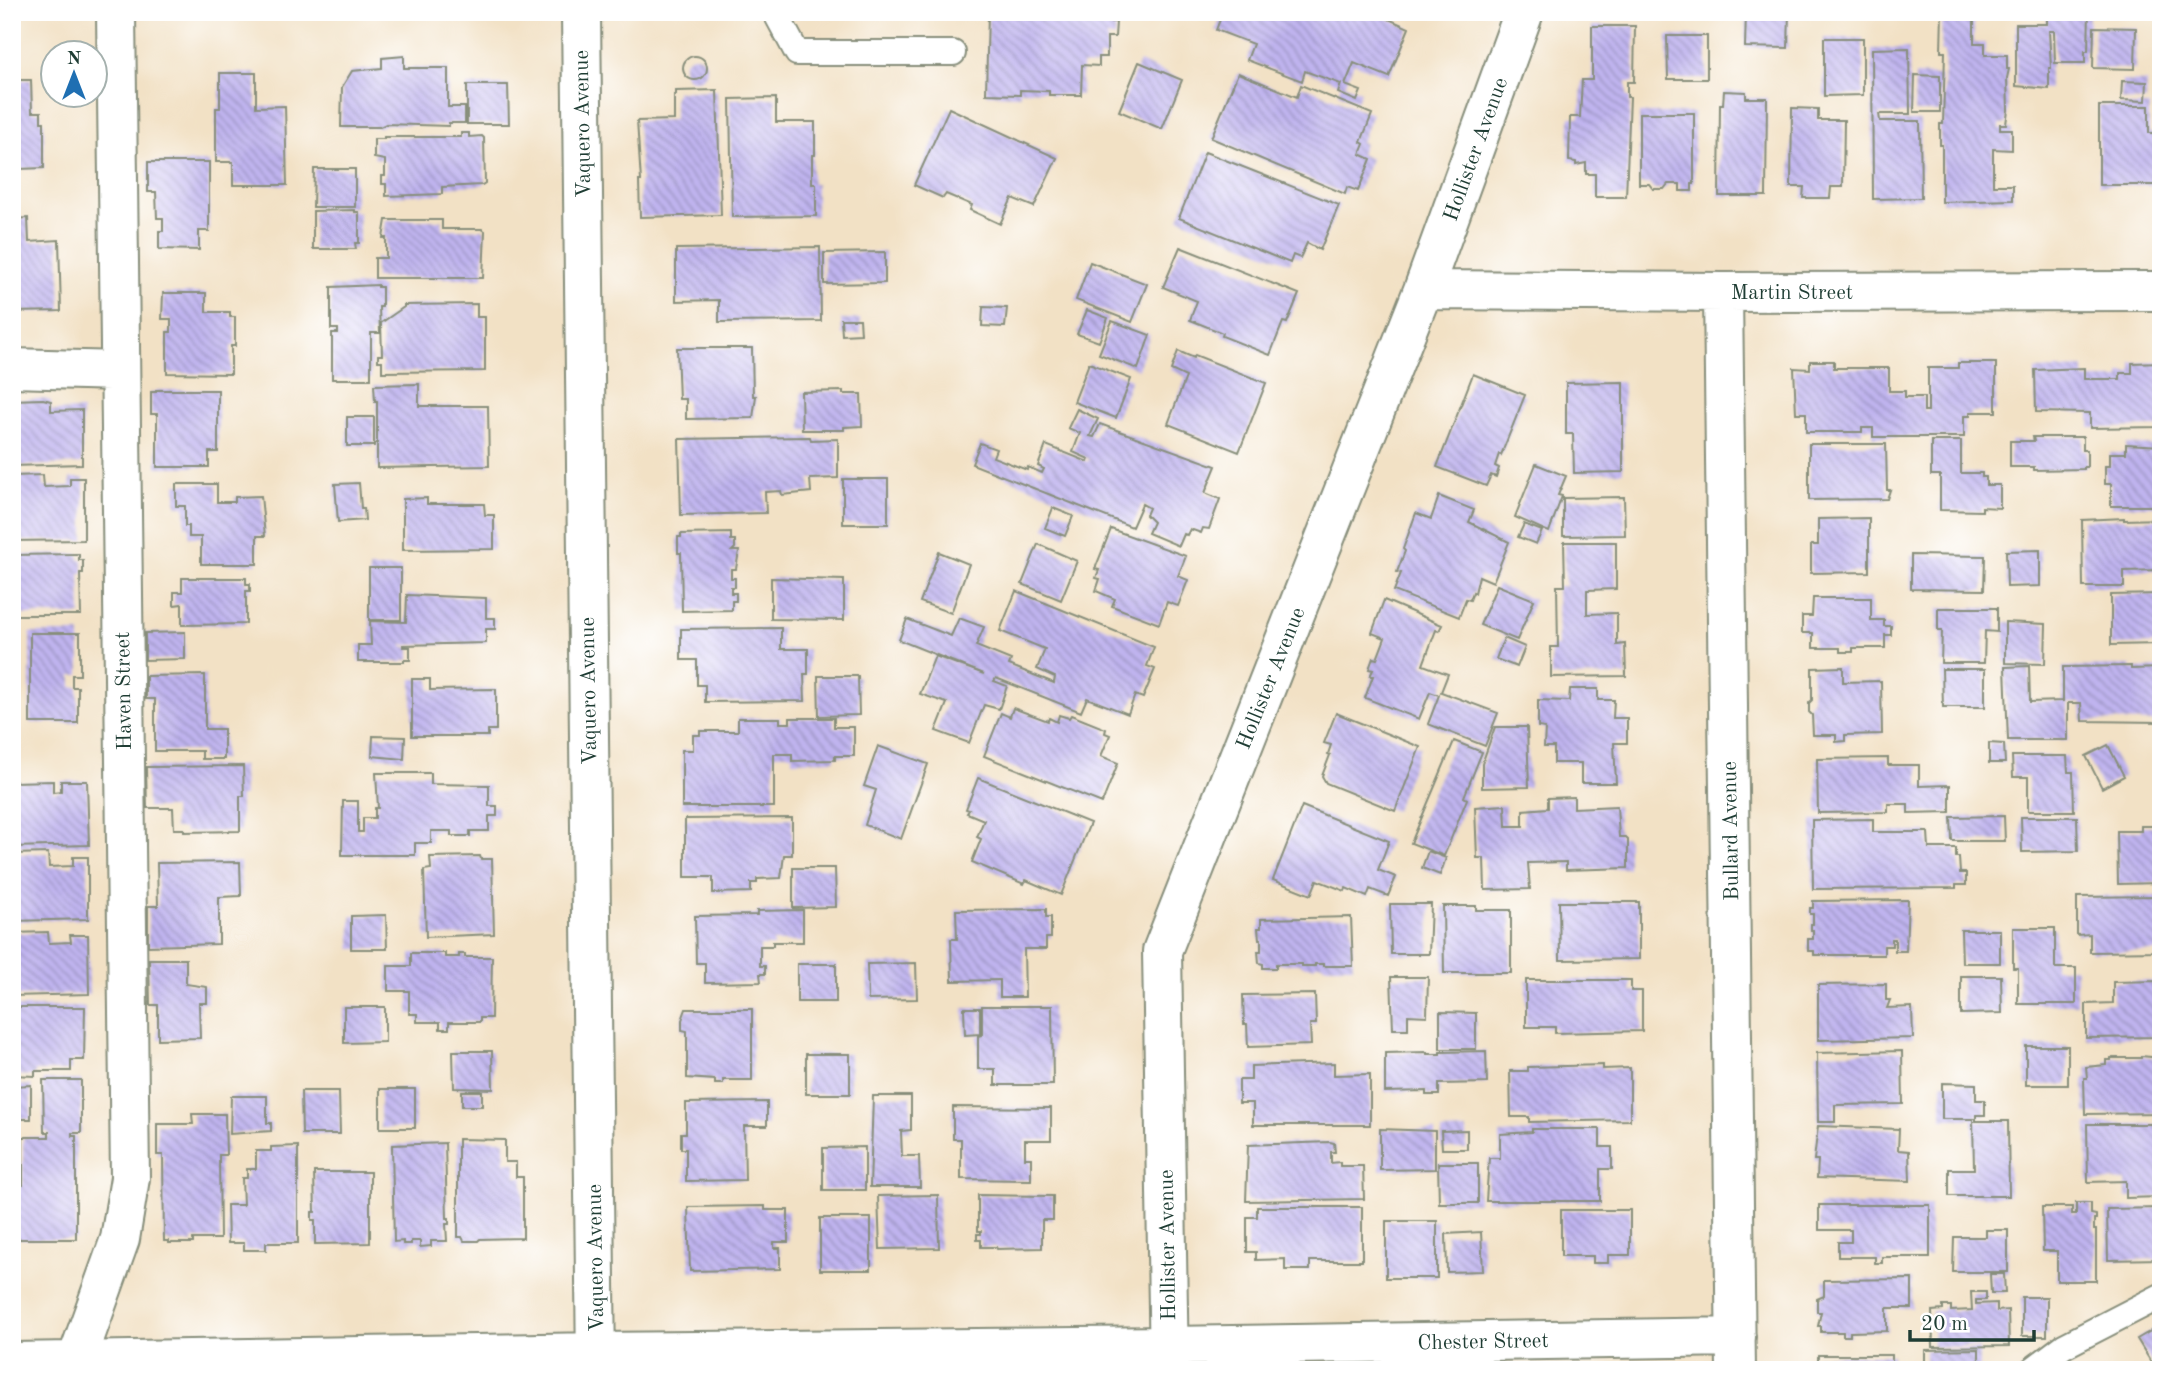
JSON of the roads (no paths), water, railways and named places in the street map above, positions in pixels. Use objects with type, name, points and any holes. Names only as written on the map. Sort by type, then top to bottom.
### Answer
[{"type":"street","name":"Haven Street","points":[[76,1362],[120,1239],[130,1178],[116,12]]},
{"type":"street","name":"Vaquero Avenue","points":[[581,12],[596,1361]]},
{"type":"street","name":"Hollister Avenue","points":[[1169,1358],[1162,951],[1423,290],[1524,12]]},
{"type":"street","name":"Martin Street","points":[[1423,290],[2161,291]]},
{"type":"street","name":"Bullard Avenue","points":[[1723,292],[1736,1354]]},
{"type":"street","points":[[12,368],[119,371]]},
{"type":"street","name":"Chester Street","points":[[12,1362],[1736,1354]]},
{"type":"lane","points":[[775,12],[797,53],[953,53]]},
{"type":"lane","points":[[2032,1370],[2064,1346],[2161,1296]]}]
